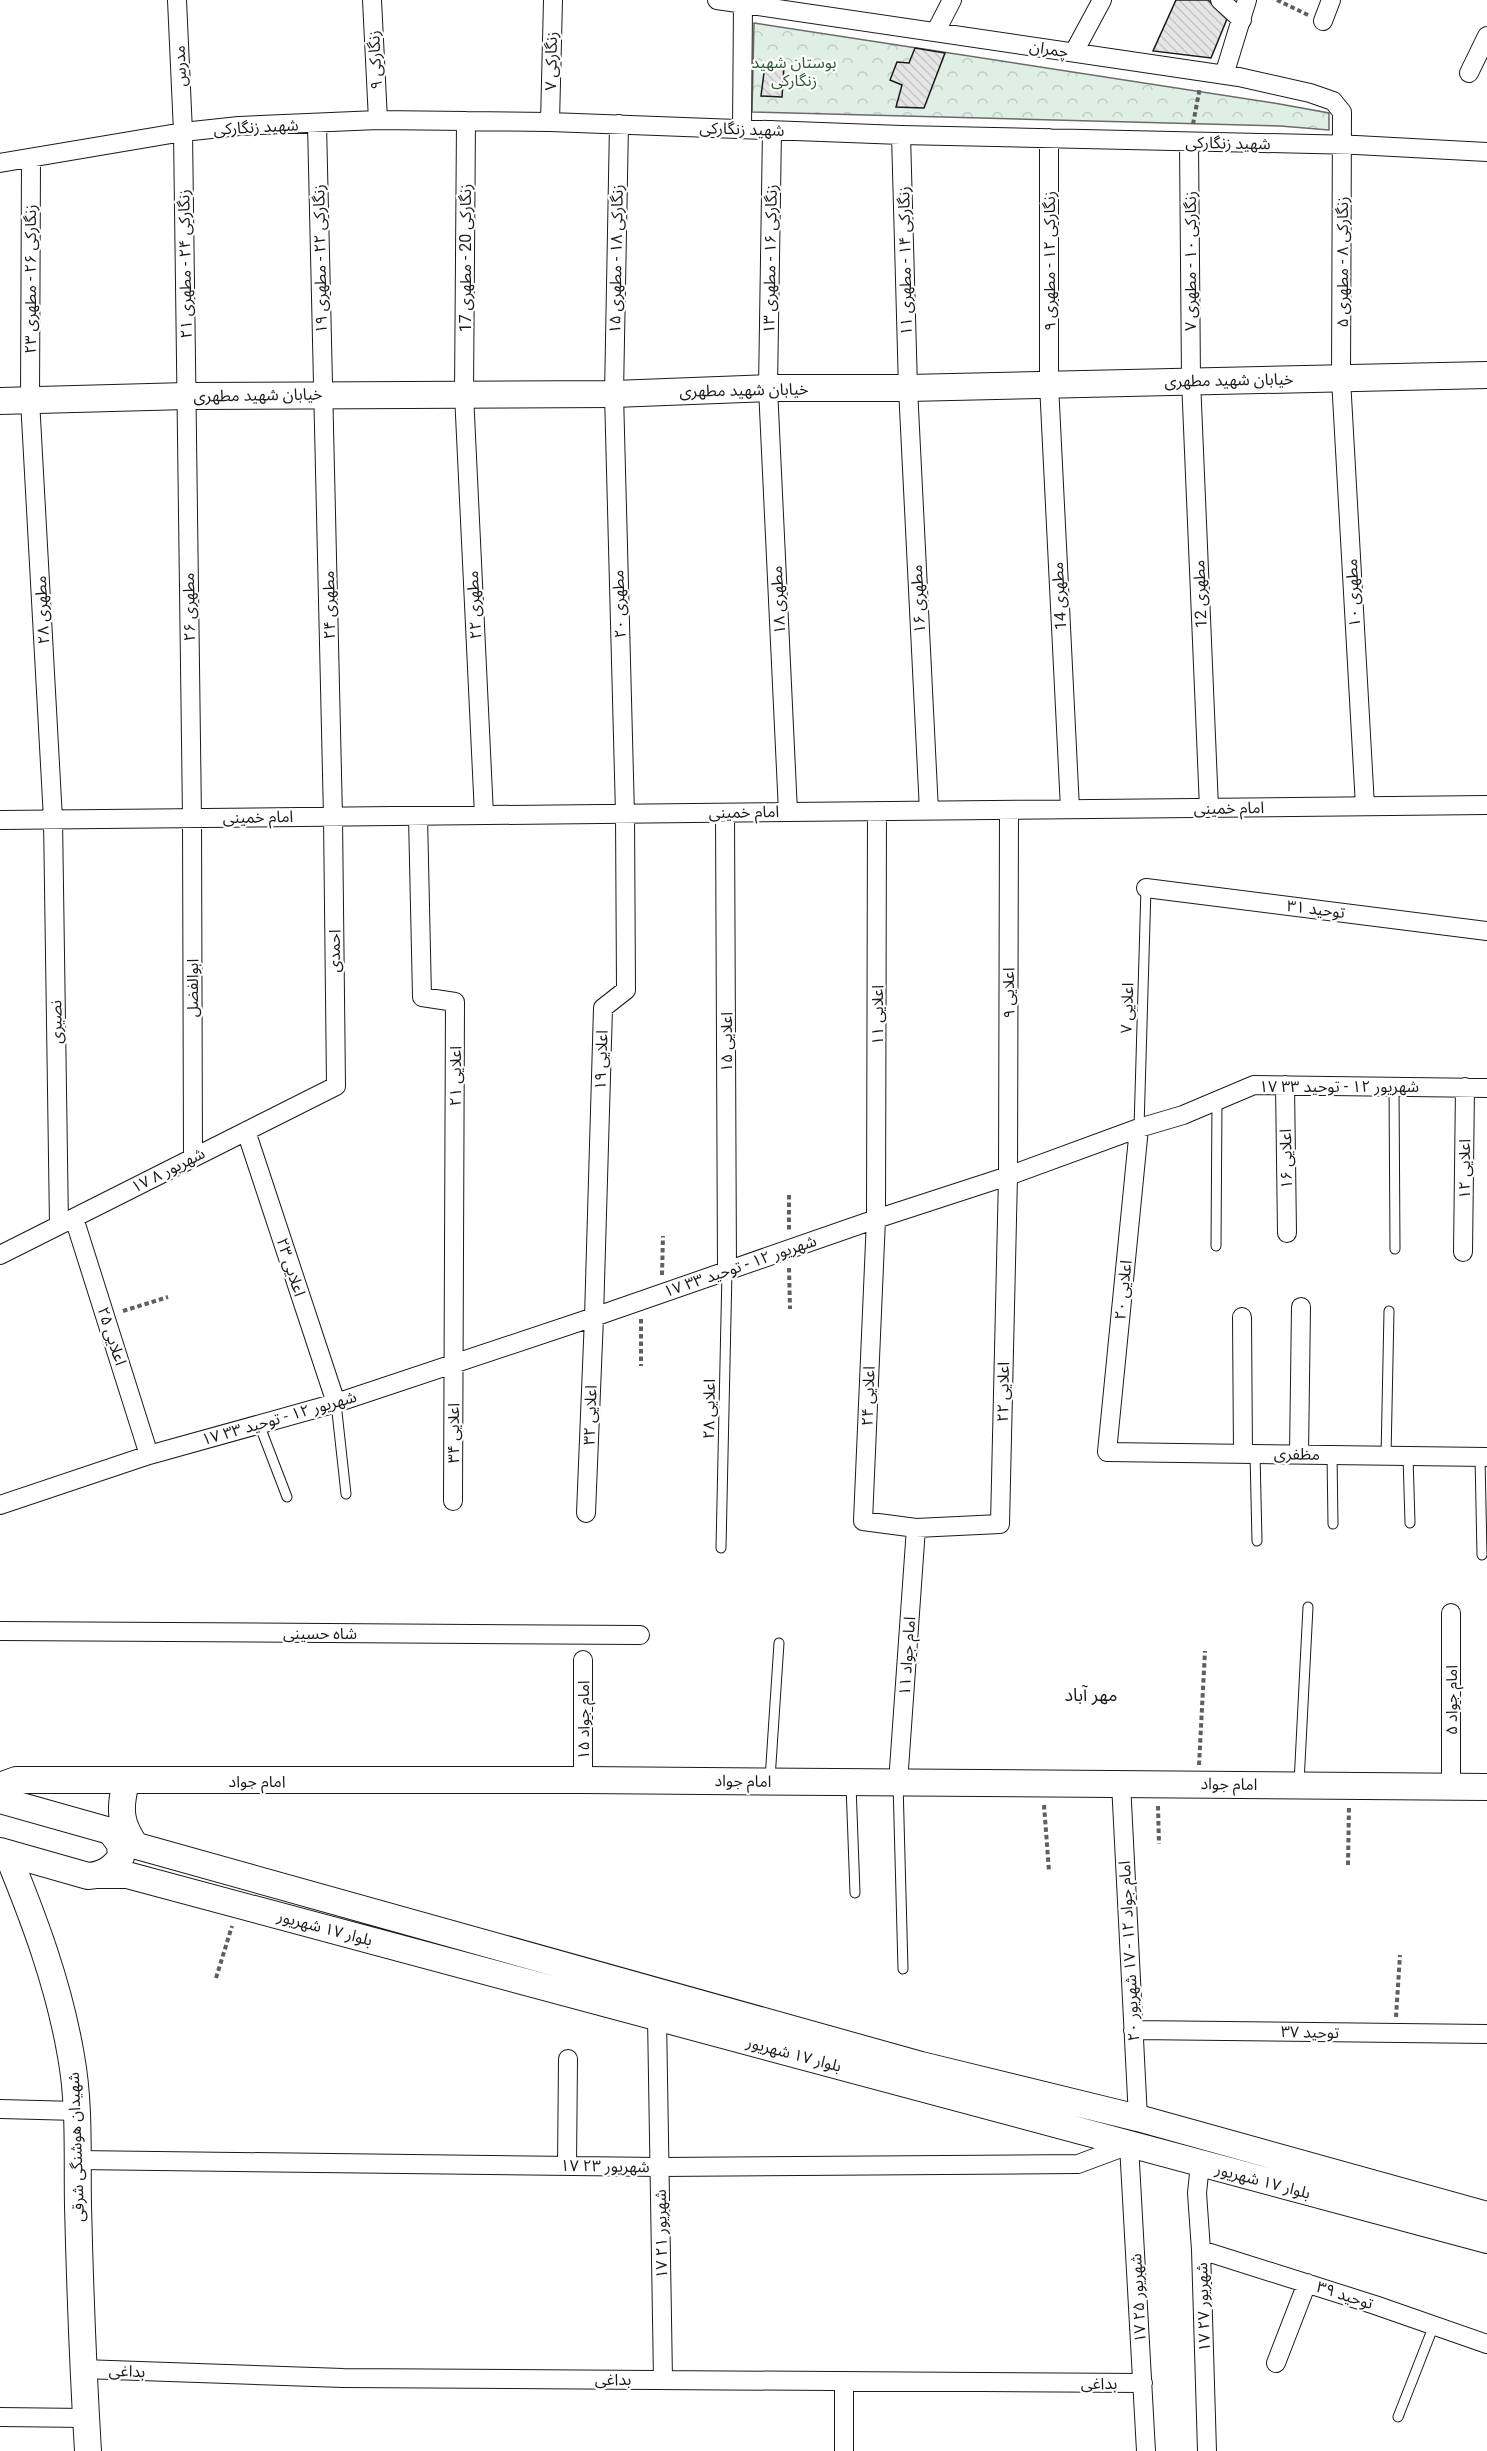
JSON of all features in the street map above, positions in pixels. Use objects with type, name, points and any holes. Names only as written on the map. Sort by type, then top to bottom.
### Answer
[{"type":"main road","name":"خیابان شهید مطهری","points":[[0,401],[324,394],[614,394],[768,388],[908,388],[1487,375]]},
{"type":"main road","name":"امام جواد","points":[[0,1786],[16,1780],[126,1782],[583,1779],[851,1783],[1487,1786]]},
{"type":"main road","points":[[126,1782],[121,1815],[126,1832],[136,1846]]},
{"type":"main road","name":"بلوار ۱۷ شهریور","points":[[0,1800],[101,1827],[136,1846],[921,2064],[1138,2118],[1487,2215]]},
{"type":"main road","points":[[100,1875],[114,1866],[121,1857],[120,1844],[114,1834]]},
{"type":"main road","name":"بلوار ۱۷ شهریور","points":[[4,1852],[88,1876],[127,1875],[1487,2240]]},
{"type":"main road","name":"شهیدان هوشنگی شرقی","points":[[4,1852],[36,1922],[59,1998],[72,2058],[77,2110],[82,2369],[88,2451]]},
{"type":"street","name":"مدرس","points":[[177,0],[183,132]]},
{"type":"street","name":"زنگارکی ۹","points":[[372,0],[378,120]]},
{"type":"street","name":"زنگارکی ۷","points":[[550,122],[553,0]]},
{"type":"street","name":"چمران","points":[[717,0],[744,5],[775,4],[1224,75],[1310,93],[1333,100],[1342,112],[1343,144]]},
{"type":"street","points":[[936,31],[952,0]]},
{"type":"street","points":[[1074,52],[1102,0]]},
{"type":"street","points":[[1220,0],[1242,20]]},
{"type":"street","points":[[1224,75],[1247,0]]},
{"type":"street","points":[[1323,21],[1331,0]]},
{"type":"street","points":[[742,129],[744,5]]},
{"type":"street","points":[[1469,73],[1487,36]]},
{"type":"street","name":"شهید زنگارکی","points":[[0,163],[183,132],[239,126],[378,120],[550,122],[901,135],[1343,144],[1487,152]]},
{"type":"street","name":"زنگارکی 20 - مطهری 17","points":[[464,394],[466,122]]},
{"type":"street","name":"زنگارکی ۲۲ - مطهری ۱۹","points":[[317,124],[324,394]]},
{"type":"street","name":"زنگارکی ۱۸ - مطهری ۱۵","points":[[614,394],[619,124]]},
{"type":"street","name":"زنگارکی ۱۶ - مطهری ۱۳","points":[[768,388],[772,130]]},
{"type":"street","name":"زنگارکی ۲۴ - مطهری ۲۱","points":[[183,132],[187,396]]},
{"type":"street","name":"زنگارکی ۱۴ - مطهری ۱۱","points":[[901,135],[908,388]]},
{"type":"street","name":"زنگارکی ۱۲ - مطهری ۹","points":[[1048,138],[1049,384]]},
{"type":"street","name":"زنگارکی ۱۰ - مطهری ۷","points":[[1189,142],[1191,380]]},
{"type":"street","name":"زنگارکی ۸ - مطهری ۵","points":[[1341,379],[1343,144]]},
{"type":"street","name":"زنگارکی ۲۶ - مطهری ۲۳","points":[[30,159],[30,400]]},
{"type":"street","name":"مطهری ۱۰","points":[[1341,379],[1365,806]]},
{"type":"street","name":"مطهری 12","points":[[1191,380],[1209,808]]},
{"type":"street","name":"مطهری 14","points":[[1049,384],[1070,809]]},
{"type":"street","name":"مطهری ۱۸","points":[[768,388],[788,812]]},
{"type":"street","name":"مطهری ۱۶","points":[[908,388],[929,811]]},
{"type":"street","name":"مطهری ۲۴","points":[[324,394],[333,816]]},
{"type":"street","name":"مطهری ۲۲","points":[[464,394],[484,815]]},
{"type":"street","name":"مطهری ۲۰","points":[[614,394],[624,814]]},
{"type":"street","name":"مطهری ۲۶","points":[[187,396],[192,818]]},
{"type":"street","name":"مطهری ۲۸","points":[[30,400],[53,819]]},
{"type":"street","name":"امام خمینی","points":[[0,820],[1487,805]]},
{"type":"street","name":"اعلایی ۹","points":[[1008,1176],[1009,810]]},
{"type":"street","name":"اعلایی ۱۱","points":[[876,1219],[877,811]]},
{"type":"street","name":"اعلایی ۱۵","points":[[725,813],[727,1270]]},
{"type":"street","name":"اعلایی ۱۹","points":[[594,1317],[603,1008],[626,990],[624,814]]},
{"type":"street","name":"احمدی","points":[[333,816],[336,1086]]},
{"type":"street","name":"اعلایی ۲۱","points":[[418,816],[422,997],[455,1002],[453,1364]]},
{"type":"street","name":"ابوالفضل","points":[[192,818],[193,1158]]},
{"type":"street","name":"نصیری","points":[[53,819],[66,1221]]},
{"type":"street","name":"توحید ۳۱","points":[[1146,888],[1487,931]]},
{"type":"street","name":"۱۷ شهریور ۱۲ - توحید ۳۳","points":[[0,1505],[149,1455],[336,1403],[594,1317],[789,1248],[1008,1176],[1139,1128],[1183,1115],[1254,1085],[1394,1085],[1487,1088]]},
{"type":"street","name":"اعلایی ۱۶","points":[[1285,1085],[1287,1233]]},
{"type":"street","name":"۱۷ شهریور ۸","points":[[0,1255],[336,1086]]},
{"type":"street","name":"اعلایی ۱۲","points":[[1464,1252],[1465,1087]]},
{"type":"street","name":"اعلایی ۲۰","points":[[1107,1452],[1139,1128]]},
{"type":"street","name":"اعلایی ۲۳","points":[[246,1131],[336,1403]]},
{"type":"street","name":"اعلایی ۲۲","points":[[916,1528],[1000,1524],[1008,1176]]},
{"type":"street","name":"اعلایی ۲۴","points":[[876,1219],[863,1521],[916,1528]]},
{"type":"street","name":"اعلایی ۲۵","points":[[66,1221],[105,1317],[149,1455]]},
{"type":"street","points":[[1299,1455],[1301,1307]]},
{"type":"street","name":"اعلایی ۳۲","points":[[586,1513],[594,1317]]},
{"type":"street","points":[[1242,1317],[1249,1454]]},
{"type":"street","name":"اعلایی ۳۴","points":[[453,1364],[453,1502]]},
{"type":"street","name":"مظفری","points":[[1107,1452],[1484,1457]]},
{"type":"street","name":"امام جواد ۱۱","points":[[898,1783],[916,1528]]},
{"type":"street","name":"امام جواد ۵","points":[[1451,1613],[1451,1786]]},
{"type":"street","name":"شاه حسینی","points":[[0,1631],[639,1635]]},
{"type":"street","name":"امام جواد ۱۵","points":[[583,1779],[584,1660]]},
{"type":"street","name":"امام جواد ۱۲ - ۱۷ شهریور ۲۰","points":[[1121,1783],[1138,2118]]},
{"type":"street","name":"۱۷ شهریور ۲۱","points":[[657,2017],[663,2379]]},
{"type":"street","name":"توحید ۳۷","points":[[1132,2030],[1487,2034]]},
{"type":"street","points":[[567,2166],[568,2059]]},
{"type":"street","points":[[0,2109],[77,2110]]},
{"type":"street","name":"۱۷ شهریور ۲۳","points":[[77,2160],[660,2167],[1078,2164],[1129,2145]]},
{"type":"street","name":"۱۷ شهریور ۲۵","points":[[1129,2145],[1146,2451]]},
{"type":"street","name":"۱۷ شهریور ۲۷","points":[[1200,2164],[1197,2193],[1208,2451]]},
{"type":"street","name":"توحید ۳۹","points":[[1201,2250],[1487,2344]]},
{"type":"street","points":[[1276,2363],[1307,2283]]},
{"type":"street","name":"بداغی","points":[[82,2369],[343,2378],[1143,2383]]},
{"type":"street","points":[[844,2382],[844,2451]]},
{"type":"street","points":[[0,2417],[86,2418]]},
{"type":"lane","name":"اعلایی ۷","points":[[1139,1128],[1146,888]]},
{"type":"lane","points":[[1394,1085],[1395,1249]]},
{"type":"lane","points":[[1216,1100],[1216,1246]]},
{"type":"lane","name":"اعلایی ۲۸","points":[[721,1548],[727,1270]]},
{"type":"lane","points":[[1386,1456],[1389,1311]]},
{"type":"lane","points":[[336,1403],[346,1494]]},
{"type":"lane","points":[[259,1424],[287,1497]]},
{"type":"lane","points":[[1249,1454],[1257,1541]]},
{"type":"lane","points":[[1332,1455],[1333,1524]]},
{"type":"lane","points":[[1408,1456],[1410,1523]]},
{"type":"lane","points":[[1482,1555],[1484,1457]]},
{"type":"lane","points":[[1298,1785],[1308,1607]]},
{"type":"lane","points":[[769,1782],[780,1643]]},
{"type":"lane","points":[[851,1783],[855,1893]]},
{"type":"lane","points":[[898,1783],[903,1970]]},
{"type":"lane","points":[[1398,2417],[1434,2325]]},
{"type":"path","points":[[1277,0],[1323,21]]},
{"type":"path","points":[[1189,142],[1203,72]]},
{"type":"path","points":[[789,1195],[790,1309]]},
{"type":"path","points":[[661,1294],[663,1236]]},
{"type":"path","points":[[105,1317],[168,1297]]},
{"type":"path","points":[[641,1301],[641,1366]]},
{"type":"path","points":[[1198,1784],[1205,1651]]},
{"type":"path","points":[[1043,1783],[1049,1871]]},
{"type":"path","points":[[1158,1784],[1159,1844]]},
{"type":"path","points":[[1348,1865],[1349,1785]]},
{"type":"path","points":[[216,1978],[239,1905]]},
{"type":"path","points":[[1395,2033],[1400,1955]]},
{"type":"green space","name":"بوستان شهید زنگارکی","points":[[754,23],[1329,113],[1329,130],[1280,126],[752,112]]},
{"type":"building","points":[[1176,0],[1208,0],[1227,19],[1211,58],[1153,51]]},
{"type":"building","points":[[915,48],[945,53],[924,108],[896,107],[902,85],[890,80],[897,62],[909,63]]},
{"type":"building","points":[[765,65],[784,66],[782,97],[761,96]]},
{"type":"district","name":"مهر آباد","points":[[1091,1694]]}]
